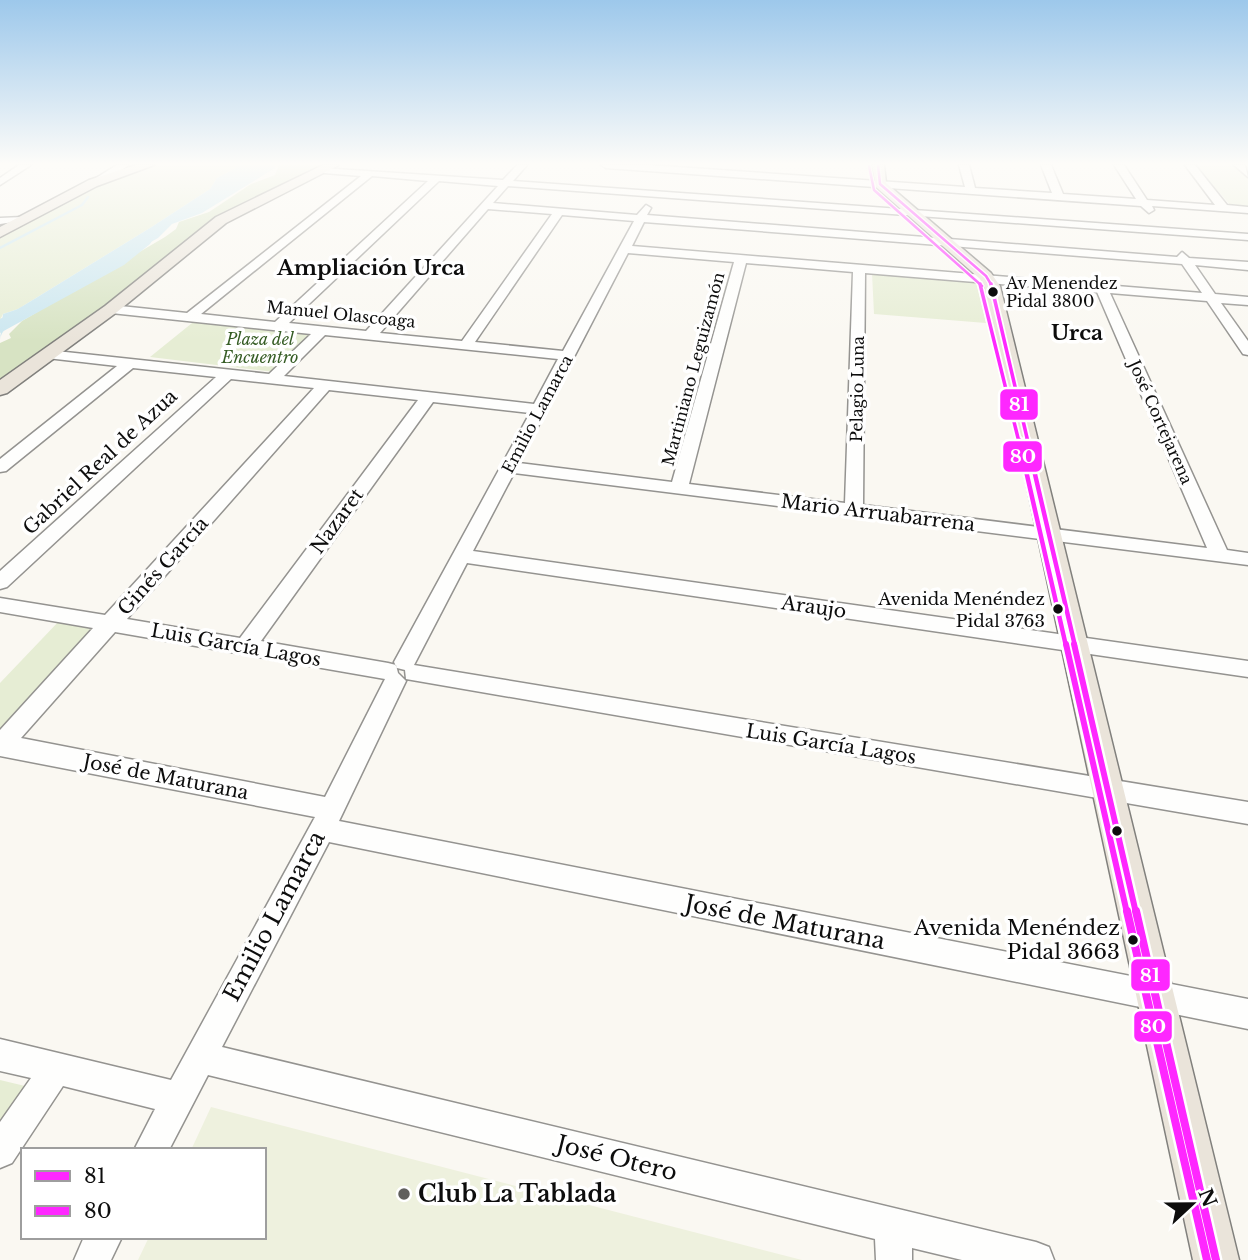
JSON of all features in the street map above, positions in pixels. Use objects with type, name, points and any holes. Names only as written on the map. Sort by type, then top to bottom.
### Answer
[{"type":"main road","points":[[0,233],[16,224]]},
{"type":"main road","points":[[0,389],[111,309],[216,224]]},
{"type":"main road","points":[[926,224],[989,280],[1216,1260]]},
{"type":"street","points":[[191,316],[306,224]]},
{"type":"street","points":[[279,325],[388,224]]},
{"type":"street","points":[[370,335],[470,224]]},
{"type":"street","points":[[466,345],[551,224]]},
{"type":"street","name":"Emilio Lamarca","points":[[152,1148],[638,224]]},
{"type":"street","points":[[715,224],[1248,266]]},
{"type":"street","points":[[1069,224],[1248,237]]},
{"type":"street","points":[[1159,224],[1214,298],[1248,351]]},
{"type":"street","points":[[625,249],[1248,301]]},
{"type":"street","name":"Martiniano Leguizamón","points":[[679,488],[741,259]]},
{"type":"street","name":"Pelagio Luna","points":[[854,510],[859,269]]},
{"type":"street","name":"José Cortejarena","points":[[1102,289],[1220,556]]},
{"type":"street","name":"Manuel Olascoaga","points":[[111,309],[568,356]]},
{"type":"street","points":[[273,379],[323,330]]},
{"type":"street","points":[[47,354],[540,409]]},
{"type":"street","points":[[0,467],[130,363]]},
{"type":"street","name":"Gabriel Real de Azua","points":[[0,582],[228,374]]},
{"type":"street","name":"Ginés García","points":[[0,745],[325,385]]},
{"type":"street","name":"Nazaret","points":[[246,646],[429,396]]},
{"type":"street","name":"Mario Arruabarrena","points":[[508,467],[1248,559]]},
{"type":"street","name":"Araujo","points":[[462,556],[1248,669]]},
{"type":"street","name":"Luis García Lagos","points":[[0,605],[1248,813]]},
{"type":"street","name":"José de Maturana","points":[[0,745],[327,819],[1248,1014]]},
{"type":"street","points":[[0,1055],[178,1098]]},
{"type":"street","name":"José Otero","points":[[198,1057],[1036,1260]]},
{"type":"street","points":[[0,1151],[56,1069]]},
{"type":"street","points":[[893,1224],[894,1260]]},
{"type":"street","points":[[92,1260],[103,1239]]},
{"type":"green space","points":[[17,224],[156,224],[18,309],[3,314],[0,320],[0,233]]},
{"type":"green space","points":[[178,224],[207,224],[117,297],[0,385],[0,343],[11,338],[9,334],[22,321],[176,229]]},
{"type":"green space","points":[[872,273],[976,281],[986,323],[874,314]]},
{"type":"green space","name":"Plaza del Encuentro","points":[[197,319],[314,332],[274,372],[150,357]]},
{"type":"green space","points":[[61,619],[104,626],[0,732],[0,683]]},
{"type":"green space","points":[[0,1080],[25,1086],[0,1126]]},
{"type":"green space","name":"Club La Tablada","points":[[211,1107],[802,1260],[138,1260],[148,1239],[266,1239],[266,1148],[192,1148]]},
{"type":"water","points":[[156,224],[173,224],[158,238],[54,297],[50,304],[19,317],[6,327],[0,340],[3,314],[18,309]]},
{"type":"waterway","points":[[0,248],[46,224]]},
{"type":"waterway","points":[[0,327],[118,261],[144,241]]},
{"type":"transit line","name":"80","points":[[913,224],[984,289],[1207,1260]]},
{"type":"transit line","name":"81","points":[[926,224],[986,276],[992,286],[1216,1260]]},
{"type":"place","name":"Av Menendez Pidal 3800","points":[[993,292]]},
{"type":"place","name":"Avenida Menéndez Pidal 3763","points":[[1058,609]]},
{"type":"place","name":"Avenida Menéndez Pidal 3663","points":[[1133,940]]},
{"type":"place","name":"Club La Tablada","points":[[404,1194]]},
{"type":"district","name":"Ampliación Urca","points":[[371,268]]},
{"type":"district","name":"Urca","points":[[1077,333]]}]
